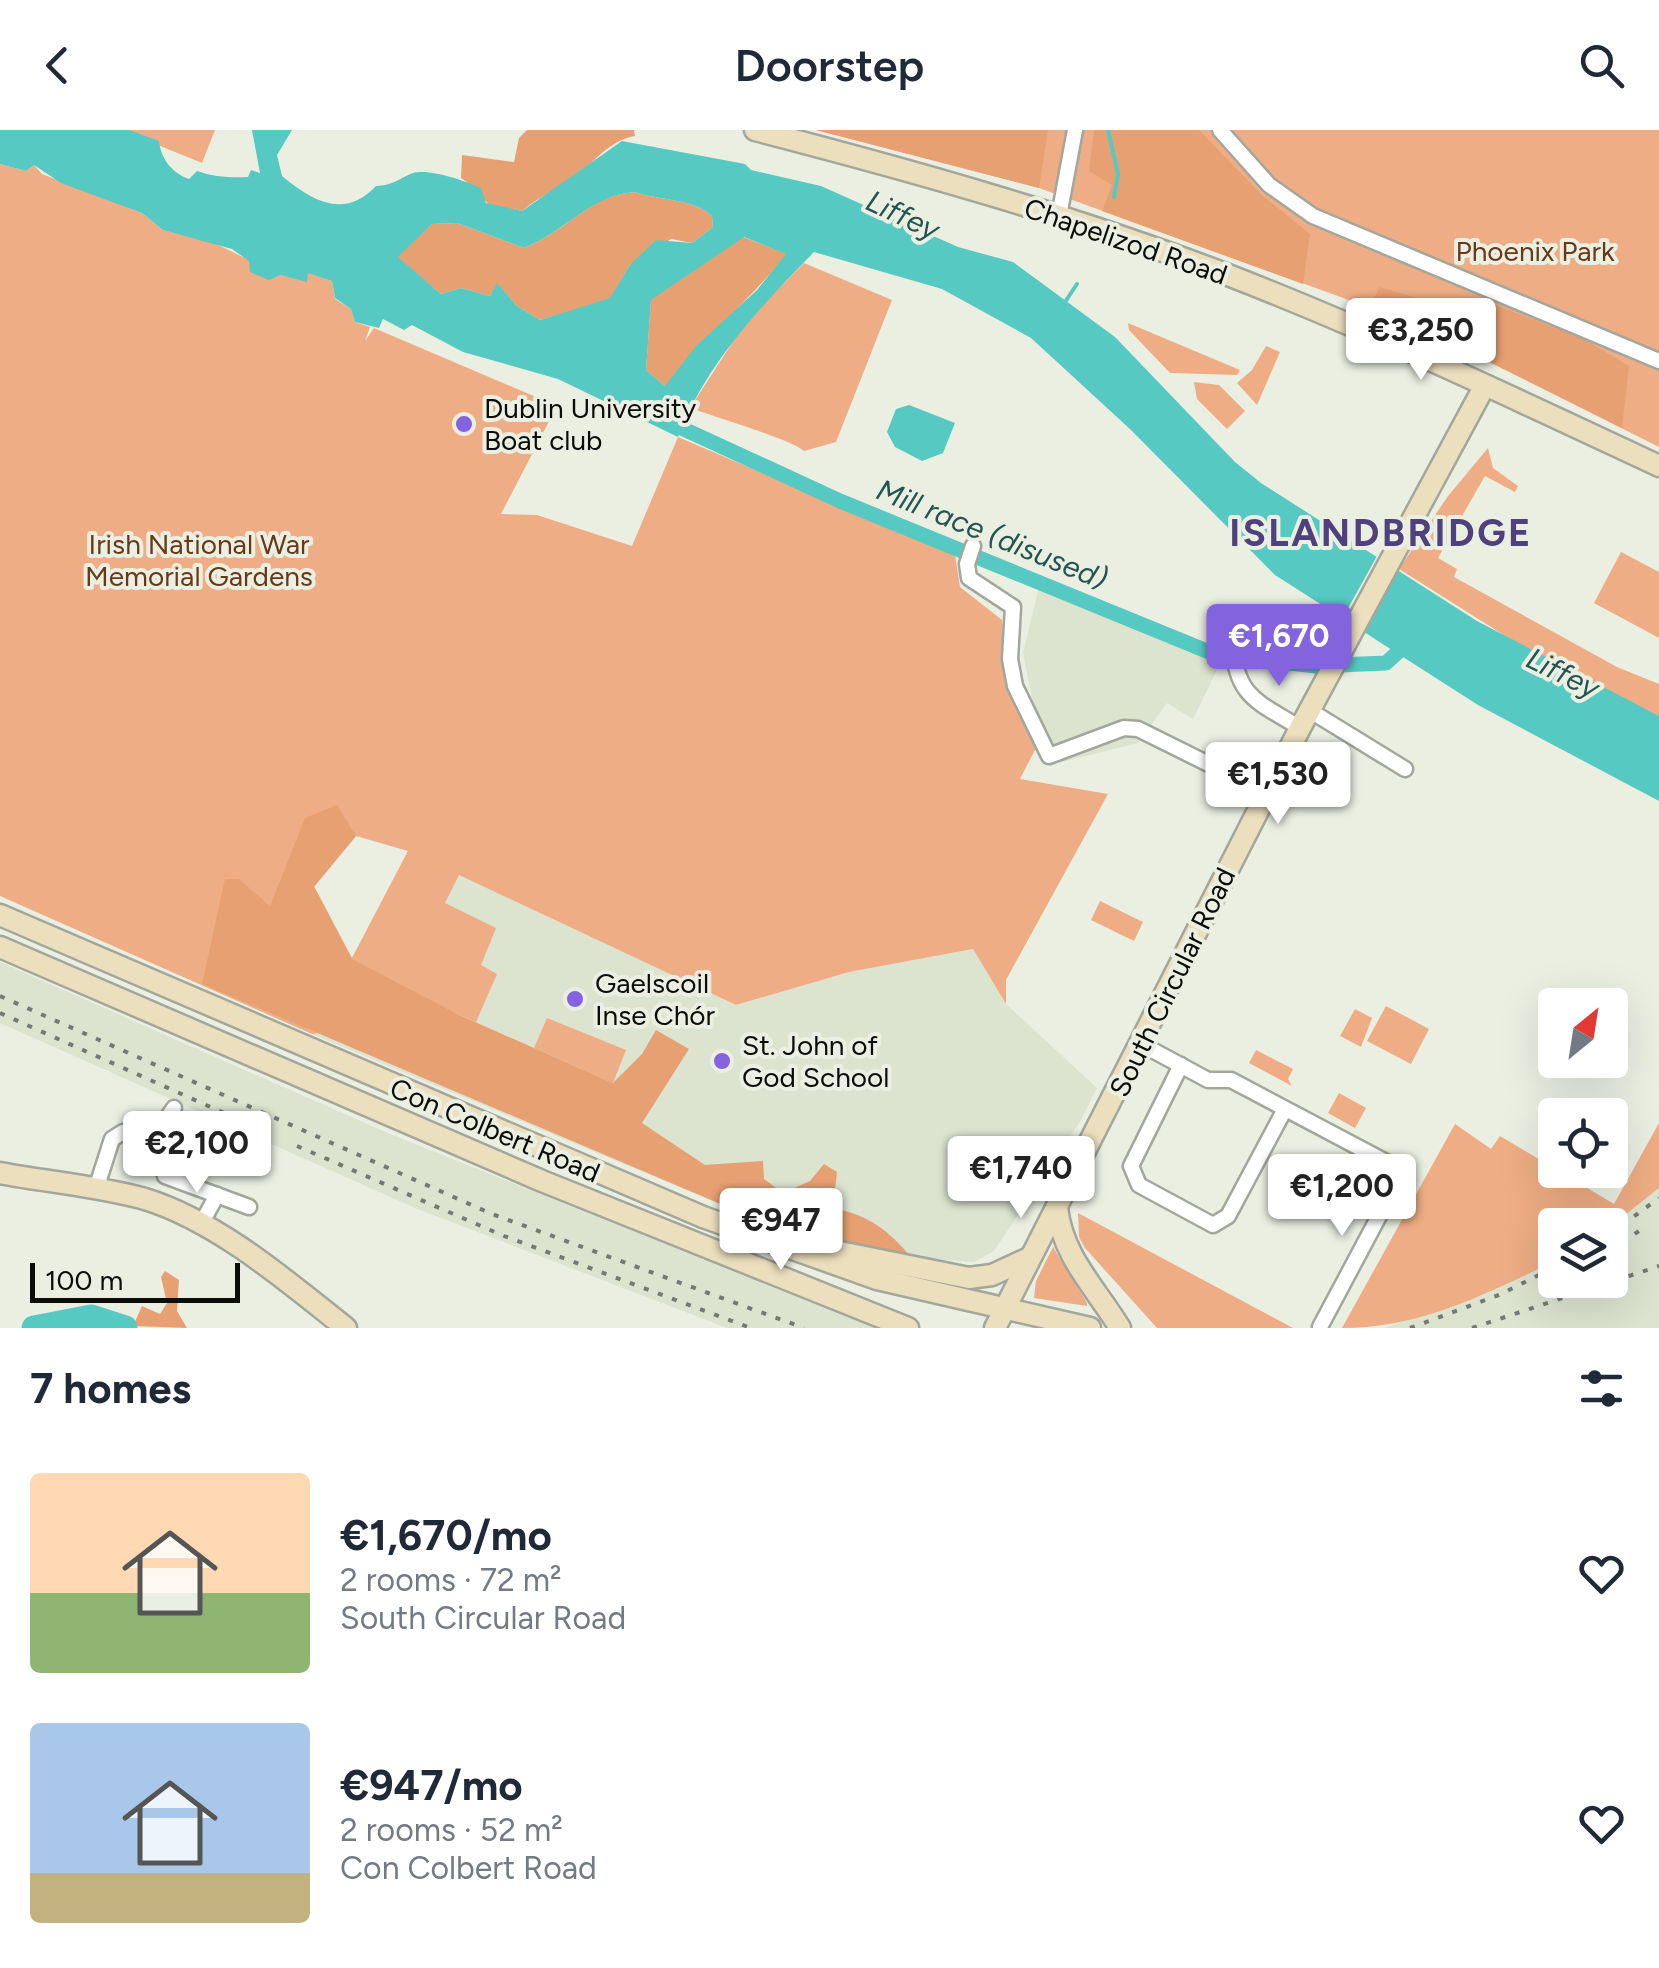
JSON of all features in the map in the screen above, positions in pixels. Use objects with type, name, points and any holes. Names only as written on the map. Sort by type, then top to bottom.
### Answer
[{"type":"main road","name":"Chapelizod Road","points":[[755,130],[1058,216],[1379,336],[1659,466]]},
{"type":"main road","name":"South Circular Road","points":[[999,1319],[1305,719],[1484,387]]},
{"type":"main road","name":"Con Colbert Road","points":[[0,915],[702,1217],[999,1319],[1090,1328]]},
{"type":"main road","name":"Con Colbert Road","points":[[0,946],[542,1181],[908,1328]]},
{"type":"main road","points":[[0,1173],[145,1200],[200,1226],[272,1268],[346,1328]]},
{"type":"main road","points":[[1057,1207],[1060,1236],[1068,1253],[1120,1328]]},
{"type":"main road","points":[[702,1217],[857,1258],[969,1278],[992,1275],[1029,1258]]},
{"type":"street","points":[[1058,216],[1075,130]]},
{"type":"street","points":[[1220,130],[1270,185],[1312,216],[1659,361]]},
{"type":"street","points":[[973,546],[966,564],[974,585],[1013,607],[1010,659],[1015,686],[1049,756],[1124,728],[1138,729],[1267,793]]},
{"type":"street","points":[[1232,645],[1234,668],[1246,694],[1405,769]]},
{"type":"street","points":[[1142,1044],[1208,1080],[1231,1080],[1403,1172],[1320,1327]]},
{"type":"street","points":[[1182,1066],[1131,1166],[1132,1177],[1138,1185],[1213,1225],[1228,1216],[1284,1109]]},
{"type":"street","points":[[96,1189],[112,1138],[123,1132],[159,1130],[174,1108]]},
{"type":"street","points":[[165,1176],[250,1207]]},
{"type":"street","points":[[200,1226],[217,1195]]},
{"type":"shaded area","points":[[527,130],[634,130],[635,136],[610,147],[576,176],[522,211],[497,209],[461,178],[462,155],[514,162],[519,138]]},
{"type":"shaded area","points":[[816,130],[1048,130],[1039,188]]},
{"type":"shaded area","points":[[1094,130],[1199,130],[1262,195],[1310,234],[1303,284],[1102,211],[1112,185],[1089,171]]},
{"type":"shaded area","points":[[635,192],[704,210],[712,216],[713,227],[692,243],[671,239],[630,265],[610,299],[540,320],[517,306],[497,284],[490,296],[461,288],[441,294],[397,257],[432,224],[457,223],[524,248],[605,199]]},
{"type":"shaded area","points":[[743,237],[787,254],[666,387],[646,370],[651,299]]},
{"type":"shaded area","points":[[1380,287],[1456,310],[1477,298],[1584,339],[1629,366],[1622,428],[1408,321],[1369,307]]},
{"type":"shaded area","points":[[1041,579],[1080,594],[1219,666],[1193,719],[1167,703],[1138,743],[1062,762],[1034,708],[1023,653]]},
{"type":"shaded area","points":[[337,805],[356,836],[314,887],[352,959],[457,1014],[613,1083],[642,1054],[656,1030],[689,1049],[642,1123],[705,1165],[763,1161],[764,1179],[783,1193],[810,1181],[824,1164],[837,1172],[833,1208],[877,1225],[912,1258],[770,1225],[202,984],[225,879],[239,879],[270,906],[305,818]]},
{"type":"shaded area","name":"St. John of God School","points":[[408,851],[736,1005],[849,972],[973,949],[1006,1004],[1097,1088],[1080,1122],[994,1251],[974,1262],[912,1258],[770,1225],[312,1034]]},
{"type":"shaded area","points":[[0,962],[390,1134],[874,1328],[727,1328],[415,1208],[0,1023]]},
{"type":"shaded area","points":[[1659,1188],[1659,1328],[1384,1328],[1486,1294],[1538,1269],[1538,1298],[1628,1298],[1628,1213]]},
{"type":"shaded area","points":[[165,1271],[179,1280],[177,1311],[187,1328],[133,1326],[142,1306],[160,1314],[167,1303],[161,1277]]},
{"type":"green space","points":[[121,130],[215,130],[202,163]]},
{"type":"green space","name":"Phoenix Park","points":[[816,130],[1659,130],[1659,447],[1407,321],[1039,188]]},
{"type":"green space","name":"Irish National War Memorial Gardens","points":[[0,164],[26,171],[34,165],[42,174],[142,213],[163,230],[212,242],[280,275],[307,281],[307,272],[332,281],[335,299],[351,309],[355,322],[370,327],[365,341],[374,328],[557,406],[501,514],[537,515],[632,546],[678,437],[955,555],[960,587],[1002,620],[1010,696],[1036,748],[1020,779],[1108,794],[1006,980],[1006,1004],[973,949],[849,972],[736,1005],[459,875],[445,903],[496,928],[481,965],[497,974],[476,1022],[457,1014],[312,1034],[0,896]],"holes":[[[356,836],[408,851],[352,958],[314,886]]]},
{"type":"green space","points":[[804,263],[892,300],[836,442],[804,451],[690,408],[747,320]]},
{"type":"green space","points":[[1128,323],[1240,370],[1237,375],[1170,373],[1129,330]]},
{"type":"green space","points":[[1266,346],[1280,352],[1257,405],[1237,383],[1252,370]]},
{"type":"green space","points":[[1194,382],[1219,385],[1245,411],[1227,429],[1197,399]]},
{"type":"green space","points":[[1488,448],[1493,468],[1518,486],[1515,492],[1485,476],[1438,558],[1457,569],[1454,577],[1617,667],[1659,684],[1659,716],[1534,654],[1399,569],[1448,496]]},
{"type":"green space","points":[[1621,552],[1659,572],[1659,638],[1594,603]]},
{"type":"green space","points":[[1100,901],[1143,922],[1134,941],[1091,920]]},
{"type":"green space","points":[[1386,1006],[1429,1029],[1411,1064],[1367,1041]]},
{"type":"green space","points":[[1355,1009],[1372,1018],[1361,1047],[1340,1036]]},
{"type":"green space","points":[[547,1018],[626,1050],[613,1083],[534,1048]]},
{"type":"green space","points":[[1256,1050],[1293,1069],[1288,1079],[1292,1086],[1249,1063]]},
{"type":"green space","points":[[1339,1093],[1366,1108],[1355,1128],[1328,1113]]},
{"type":"green space","points":[[1659,1123],[1659,1188],[1628,1213],[1628,1208],[1538,1208],[1538,1269],[1425,1316],[1342,1328],[1455,1124],[1491,1149],[1500,1136],[1538,1159],[1538,1188],[1587,1188],[1614,1204],[1623,1188],[1628,1188],[1628,1179]]},
{"type":"green space","points":[[1078,1213],[1293,1328],[1157,1328],[1085,1248],[1079,1237]]},
{"type":"green space","points":[[1053,1247],[1087,1306],[1034,1298],[1036,1281]]},
{"type":"water","name":"Liffey","points":[[0,130],[129,130],[159,141],[168,164],[189,179],[197,171],[222,177],[248,177],[251,170],[260,173],[252,130],[292,130],[277,155],[282,176],[305,193],[329,203],[353,202],[376,186],[428,172],[481,188],[486,203],[522,211],[622,141],[745,164],[751,170],[821,186],[958,247],[1013,262],[1115,337],[1235,462],[1261,483],[1477,621],[1659,716],[1659,801],[1478,705],[1275,575],[1131,430],[1031,338],[942,289],[814,252],[755,315],[719,361],[678,437],[558,379],[463,352],[412,325],[404,330],[383,319],[379,328],[355,322],[351,309],[335,298],[332,281],[308,273],[307,282],[280,275],[269,280],[250,272],[249,261],[232,249],[163,230],[142,213],[61,183],[34,165],[26,171],[0,164]],"holes":[[[635,192],[704,210],[712,216],[713,227],[692,243],[656,240],[630,265],[610,298],[540,320],[517,306],[497,283],[490,296],[461,288],[441,294],[398,257],[432,224],[457,223],[524,248],[591,207]],[[744,237],[786,254],[757,290],[696,346],[665,386],[646,370],[651,300]]]},
{"type":"water","points":[[909,405],[955,423],[943,453],[922,461],[895,447],[887,432],[896,409]]},
{"type":"pier","name":"ISLANDBRIDGE","points":[[1377,556],[1399,569],[1363,633],[1341,621]]},
{"type":"waterway","points":[[1108,130],[1118,174],[1114,197]]},
{"type":"waterway","points":[[1063,305],[1077,284]]},
{"type":"waterway","name":"Mill race (disused)","points":[[664,420],[840,501],[1214,654],[1316,666],[1386,663],[1409,642]]},
{"type":"waterway","points":[[34,1328],[91,1317],[125,1328]]},
{"type":"railway","points":[[0,996],[492,1214],[804,1328]]},
{"type":"railway","points":[[0,1013],[233,1117]]},
{"type":"railway","points":[[297,1146],[504,1236],[751,1328]]},
{"type":"railway","points":[[1628,1221],[1659,1198]]},
{"type":"railway","points":[[1628,1239],[1639,1231]]},
{"type":"railway","points":[[1472,1328],[1659,1266]]},
{"type":"railway","points":[[1410,1328],[1499,1295],[1538,1276]]},
{"type":"place","name":"Dublin University Boat club","points":[[464,424]]},
{"type":"place","name":"Gaelscoil Inse Chór","points":[[575,999]]},
{"type":"place","name":"St. John of God School","points":[[722,1061]]},
{"type":"district","name":"ISLANDBRIDGE","points":[[1381,533]]}]
